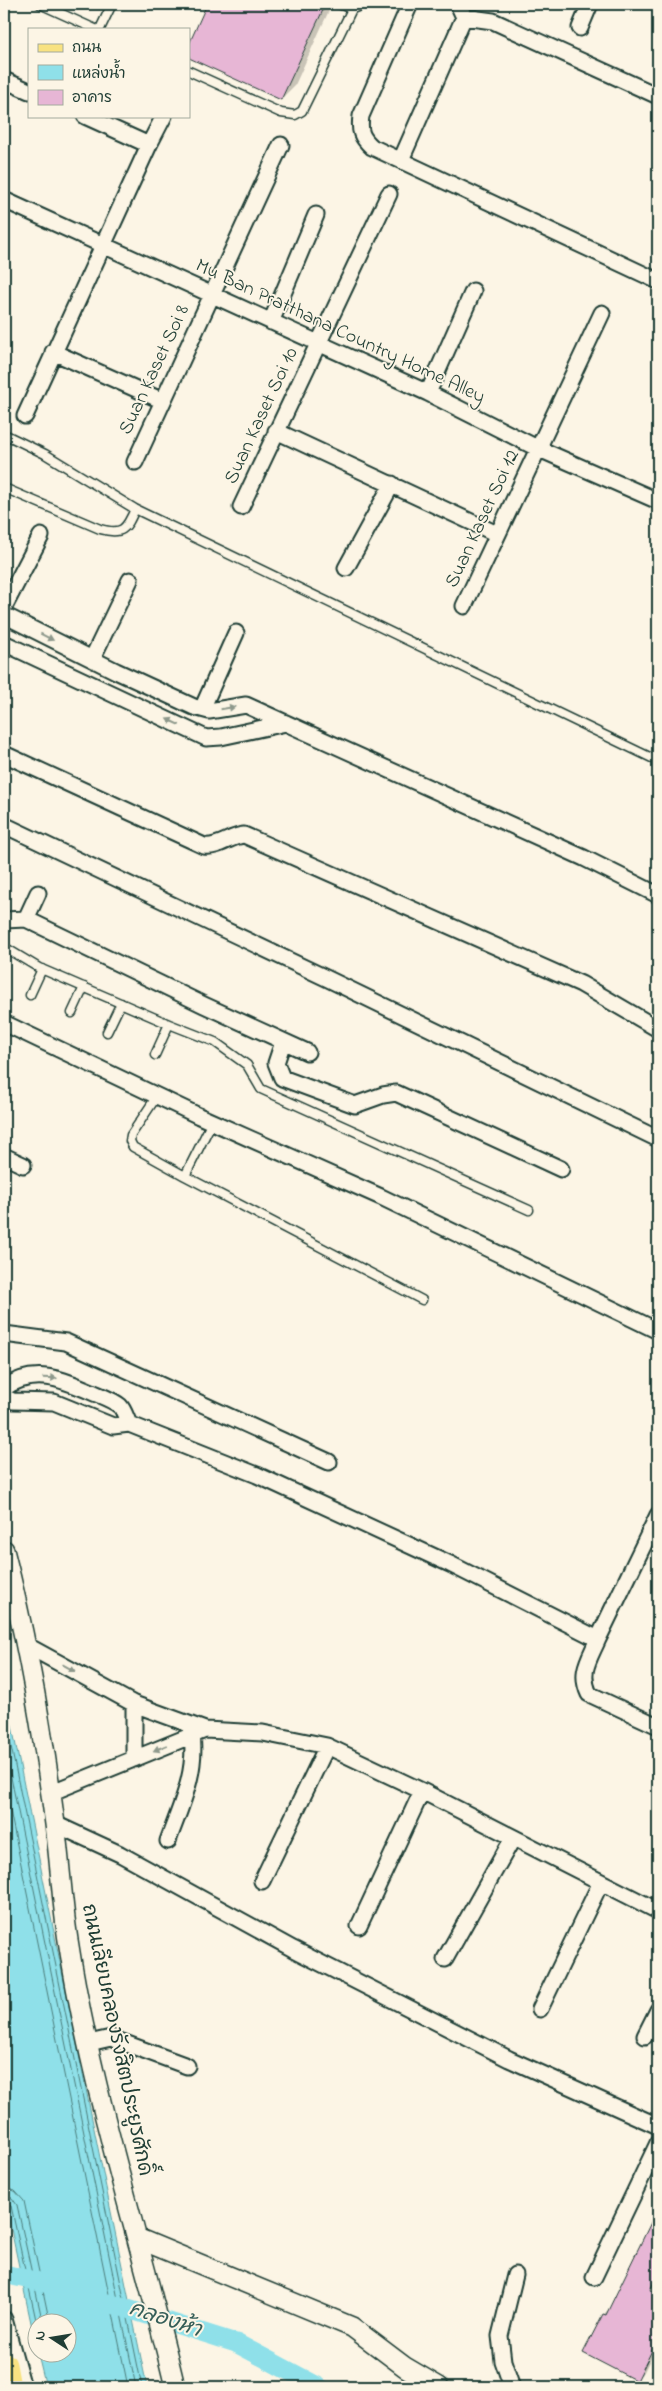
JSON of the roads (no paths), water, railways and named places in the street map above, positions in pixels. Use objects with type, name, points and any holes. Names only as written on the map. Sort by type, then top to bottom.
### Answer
[{"type":"main road","points":[[4,2365],[8,2387]]},
{"type":"street","points":[[410,4],[361,116],[359,129],[363,139],[372,147],[658,280]]},
{"type":"street","points":[[580,28],[590,4]]},
{"type":"street","points":[[401,160],[461,10],[493,21],[658,96]]},
{"type":"street","points":[[4,80],[28,91]]},
{"type":"street","points":[[90,118],[149,145]]},
{"type":"street","points":[[25,416],[52,352],[163,118]]},
{"type":"street","name":"Suan Kaset Soi 8","points":[[135,462],[281,145]]},
{"type":"street","name":"Suan Kaset Soi 10","points":[[241,507],[389,194]]},
{"type":"street","name":"Mu Ban Pratthana Country Home Alley","points":[[4,200],[428,393],[537,448],[658,501]]},
{"type":"street","points":[[271,322],[316,215]]},
{"type":"street","points":[[428,393],[473,291]]},
{"type":"street","name":"Suan Kaset Soi 12","points":[[464,606],[602,313]]},
{"type":"street","points":[[52,352],[163,401]]},
{"type":"street","points":[[276,431],[498,534]]},
{"type":"street","points":[[346,568],[392,484]]},
{"type":"street","points":[[4,607],[41,536]]},
{"type":"street","points":[[92,659],[130,580]]},
{"type":"street","points":[[4,615],[92,659],[202,709],[210,711],[246,705],[584,858],[658,895]]},
{"type":"street","points":[[202,709],[236,632]]},
{"type":"street","points":[[4,643],[206,738],[221,737],[286,723]]},
{"type":"street","points":[[4,754],[204,846],[212,847],[244,835],[581,984],[658,1029]]},
{"type":"street","points":[[4,825],[658,1139]]},
{"type":"street","points":[[26,918],[38,893]]},
{"type":"street","points":[[4,920],[26,918],[283,1042],[308,1052]]},
{"type":"street","points":[[4,1023],[212,1122],[381,1197],[658,1331]]},
{"type":"street","points":[[283,1042],[276,1063],[282,1078],[355,1105],[383,1095],[396,1093],[561,1168]]},
{"type":"street","points":[[4,1156],[23,1165]]},
{"type":"street","points":[[4,1334],[66,1342],[329,1462]]},
{"type":"street","points":[[4,1388],[13,1381],[30,1377],[57,1377],[103,1397],[120,1407],[129,1424]]},
{"type":"street","points":[[4,1397],[12,1401],[54,1402],[114,1426],[129,1424],[257,1475],[450,1564],[598,1640]]},
{"type":"street","points":[[658,1515],[598,1640],[583,1680],[589,1694],[658,1726]]},
{"type":"street","name":"ถนนเลียบคลองรังสิตประยูรศักดิ์","points":[[4,1550],[26,1645],[55,1824],[68,1940],[89,2043],[176,2387]]},
{"type":"street","points":[[26,1645],[134,1704],[199,1732],[263,1733],[327,1746],[422,1791],[658,1911]]},
{"type":"street","points":[[134,1704],[134,1759]]},
{"type":"street","points":[[50,1793],[199,1732]]},
{"type":"street","points":[[168,1841],[191,1779],[199,1732]]},
{"type":"street","points":[[262,1881],[327,1746]]},
{"type":"street","points":[[359,1926],[422,1791]]},
{"type":"street","points":[[55,1824],[120,1854],[293,1949],[509,2059],[658,2126]]},
{"type":"street","points":[[445,1959],[513,1838]]},
{"type":"street","points":[[540,2009],[600,1882]]},
{"type":"street","points":[[646,2036],[658,2010]]},
{"type":"street","points":[[89,2043],[111,2038],[187,2066]]},
{"type":"street","points":[[594,2277],[658,2143]]},
{"type":"street","points":[[137,2238],[352,2327],[405,2367],[439,2387]]},
{"type":"street","points":[[512,2387],[503,2361],[500,2336],[515,2275]]},
{"type":"street","points":[[4,2319],[23,2387]]},
{"type":"lane","points":[[40,4],[93,28]]},
{"type":"lane","points":[[100,28],[112,4]]},
{"type":"lane","points":[[339,4],[352,9],[365,4]]},
{"type":"lane","points":[[190,72],[280,113],[295,115],[302,111],[352,9]]},
{"type":"lane","points":[[4,434],[45,454],[135,510],[658,760]]},
{"type":"lane","points":[[4,488],[100,529],[114,533],[123,530],[135,510]]},
{"type":"lane","points":[[4,947],[42,969],[215,1042],[247,1065],[261,1088],[529,1210]]},
{"type":"lane","points":[[30,996],[42,969]]},
{"type":"lane","points":[[72,1013],[84,987]]},
{"type":"lane","points":[[107,1032],[121,1003]]},
{"type":"lane","points":[[155,1055],[169,1024]]},
{"type":"lane","points":[[158,1096],[131,1134],[130,1141],[133,1147],[422,1300]]},
{"type":"lane","points":[[185,1176],[212,1122]]},
{"type":"water","points":[[4,1687],[147,2387],[46,2387],[40,2364],[78,2364],[78,2314],[29,2314],[4,2196]]},
{"type":"waterway","name":"คลองห้า","points":[[4,2274],[44,2283]]},
{"type":"waterway","name":"คลองห้า","points":[[109,2303],[236,2343],[319,2387]]}]
